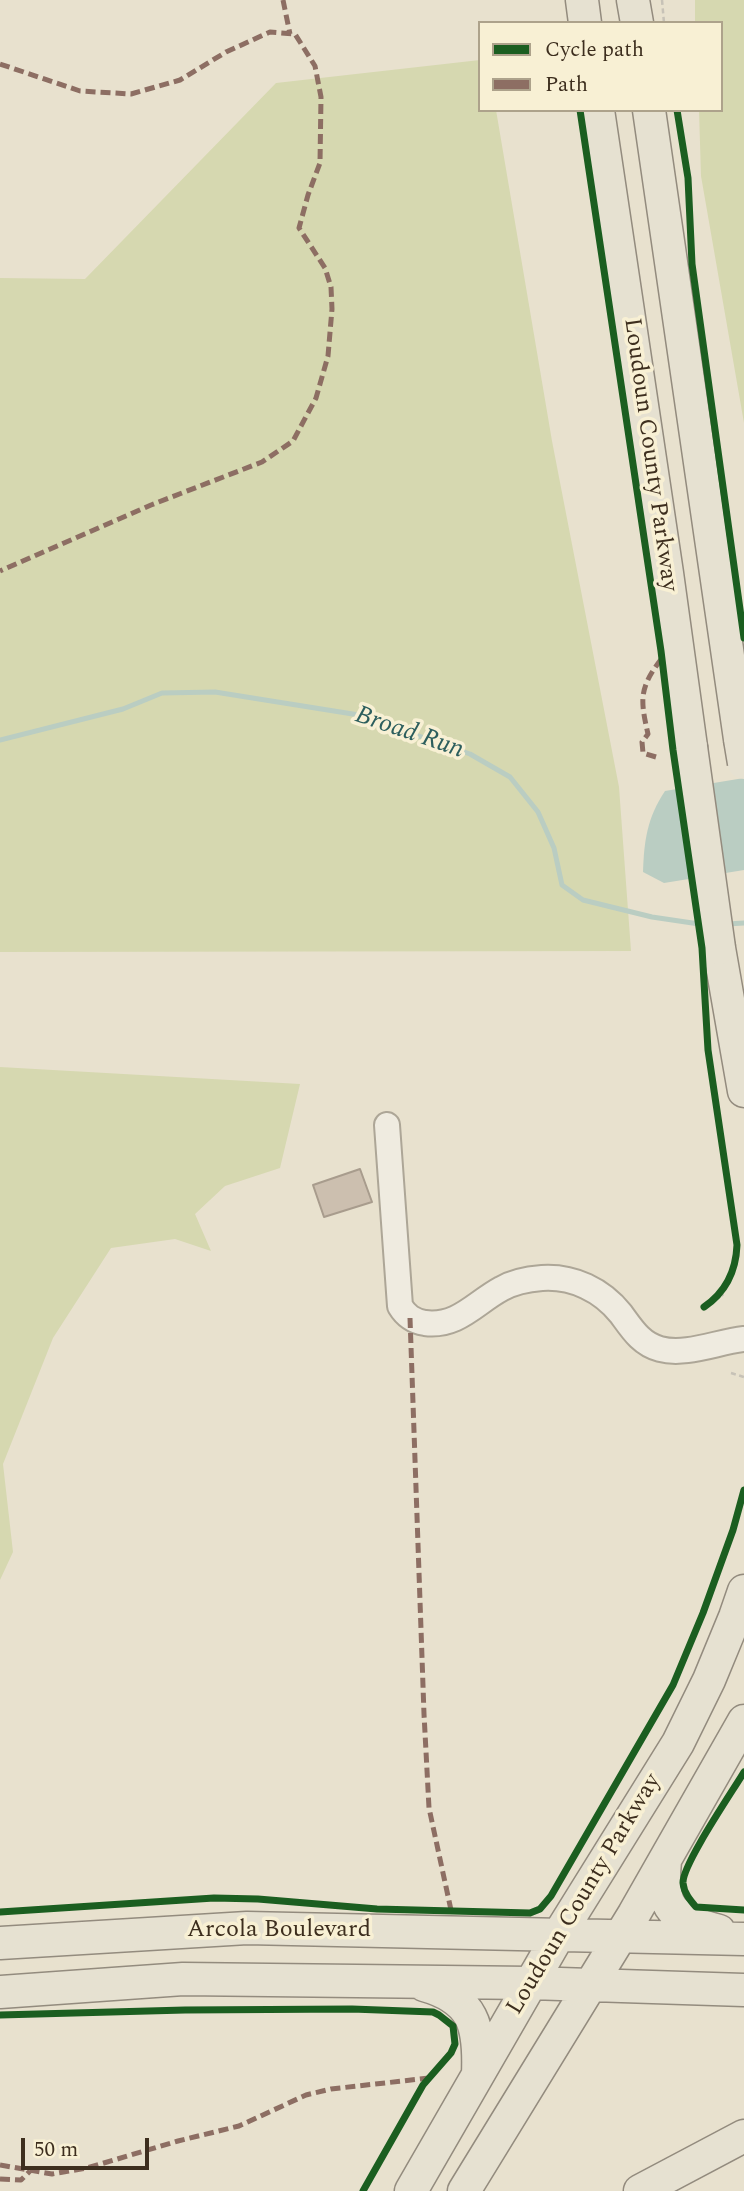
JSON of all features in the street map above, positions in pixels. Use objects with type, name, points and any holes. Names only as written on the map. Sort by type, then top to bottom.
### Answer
[{"type":"main road","points":[[582,0],[585,21]]},
{"type":"main road","points":[[633,0],[637,21]]},
{"type":"main road","name":"Loudoun County Parkway","points":[[598,112],[665,559],[719,948],[744,1091]]},
{"type":"main road","name":"Loudoun County Parkway","points":[[649,112],[742,751]]},
{"type":"main road","name":"Loudoun County Parkway","points":[[411,2191],[558,1936],[678,1743],[709,1680],[744,1591]]},
{"type":"main road","name":"Loudoun County Parkway","points":[[464,2191],[665,1861],[744,1721]]},
{"type":"main road","points":[[665,1861],[664,1898],[671,1908],[691,1923],[739,1929]]},
{"type":"main road","name":"Arcola Boulevard","points":[[0,1943],[247,1928],[619,1937],[739,1929]]},
{"type":"main road","name":"Arcola Boulevard","points":[[0,1993],[183,1979],[395,1980],[744,1990]]},
{"type":"main road","points":[[395,1980],[441,1990],[464,2005],[478,2042],[478,2074]]},
{"type":"main road","points":[[640,2191],[744,2136]]},
{"type":"lane","points":[[387,1125],[400,1306],[410,1318],[422,1322],[447,1322],[459,1318],[513,1283],[560,1278],[575,1281],[600,1294],[645,1343],[662,1350],[681,1350],[744,1339]]},
{"type":"path","points":[[662,0],[664,21]]},
{"type":"path","points":[[704,1307],[720,1292],[732,1275],[737,1245],[708,1050],[707,1026]]},
{"type":"path","points":[[720,1292],[725,1298]]},
{"type":"path","points":[[731,1373],[744,1377]]},
{"type":"path","points":[[536,1911],[551,1896],[673,1685],[715,1581],[744,1490]]},
{"type":"path","points":[[0,1912],[214,1898],[324,1905]]},
{"type":"path","points":[[739,1929],[744,1910]]},
{"type":"path","points":[[66,2013],[352,2009],[433,2012]]},
{"type":"path","points":[[363,2191],[423,2085],[446,2060],[455,2044]]},
{"type":"green space","points":[[695,0],[744,0],[744,423],[701,176],[699,112],[723,112],[723,21],[695,21]]},
{"type":"green space","points":[[478,60],[478,112],[496,112],[552,441],[619,787],[631,951],[0,952],[0,278],[85,279],[276,83]]},
{"type":"green space","points":[[0,1067],[300,1084],[280,1168],[225,1186],[195,1214],[211,1251],[175,1239],[111,1248],[53,1338],[3,1464],[13,1552],[0,1580]]},
{"type":"shaded area","points":[[744,778],[744,870],[664,883],[643,872],[648,830],[665,791]]},
{"type":"building","points":[[360,1169],[372,1202],[324,1217],[313,1185]]},
{"type":"waterway","name":"Broad Run","points":[[0,740],[123,709],[162,693],[215,692],[359,715],[470,754],[510,777],[538,812],[554,848],[562,885],[583,900],[652,917],[706,925]]},
{"type":"waterway","name":"Broad Run","points":[[727,924],[744,923]]},
{"type":"marked path","points":[[283,0],[290,34]]},
{"type":"marked path","points":[[0,64],[80,91],[131,94],[180,80],[226,52],[270,32],[295,34],[315,66],[321,97],[320,163],[299,228],[325,268],[331,287],[332,309],[328,356],[316,398],[293,441],[262,462],[151,505],[0,571]]},
{"type":"marked path","points":[[656,757],[643,753],[642,742],[648,734],[643,694],[649,678],[662,658]]},
{"type":"marked path","points":[[410,1318],[429,1808],[451,1910]]},
{"type":"marked path","points":[[0,2165],[52,2174],[87,2168],[239,2126],[306,2095],[331,2089],[429,2078]]},
{"type":"marked path","points":[[0,2179],[21,2180],[30,2171]]},
{"type":"cycle path","points":[[580,112],[661,651],[702,948],[708,1050],[737,1245],[735,1264],[724,1288],[704,1307]]},
{"type":"cycle path","points":[[677,112],[688,178],[692,264],[744,638]]},
{"type":"cycle path","points":[[0,1912],[214,1898],[377,1909],[530,1913],[540,1909],[551,1896],[673,1685],[703,1613],[733,1530],[744,1490]]},
{"type":"cycle path","points":[[744,1772],[690,1861],[683,1883],[686,1893],[696,1907],[744,1910]]},
{"type":"cycle path","points":[[0,2015],[185,2010],[352,2009],[433,2012],[453,2026],[455,2044],[451,2053],[423,2085],[363,2191]]}]
